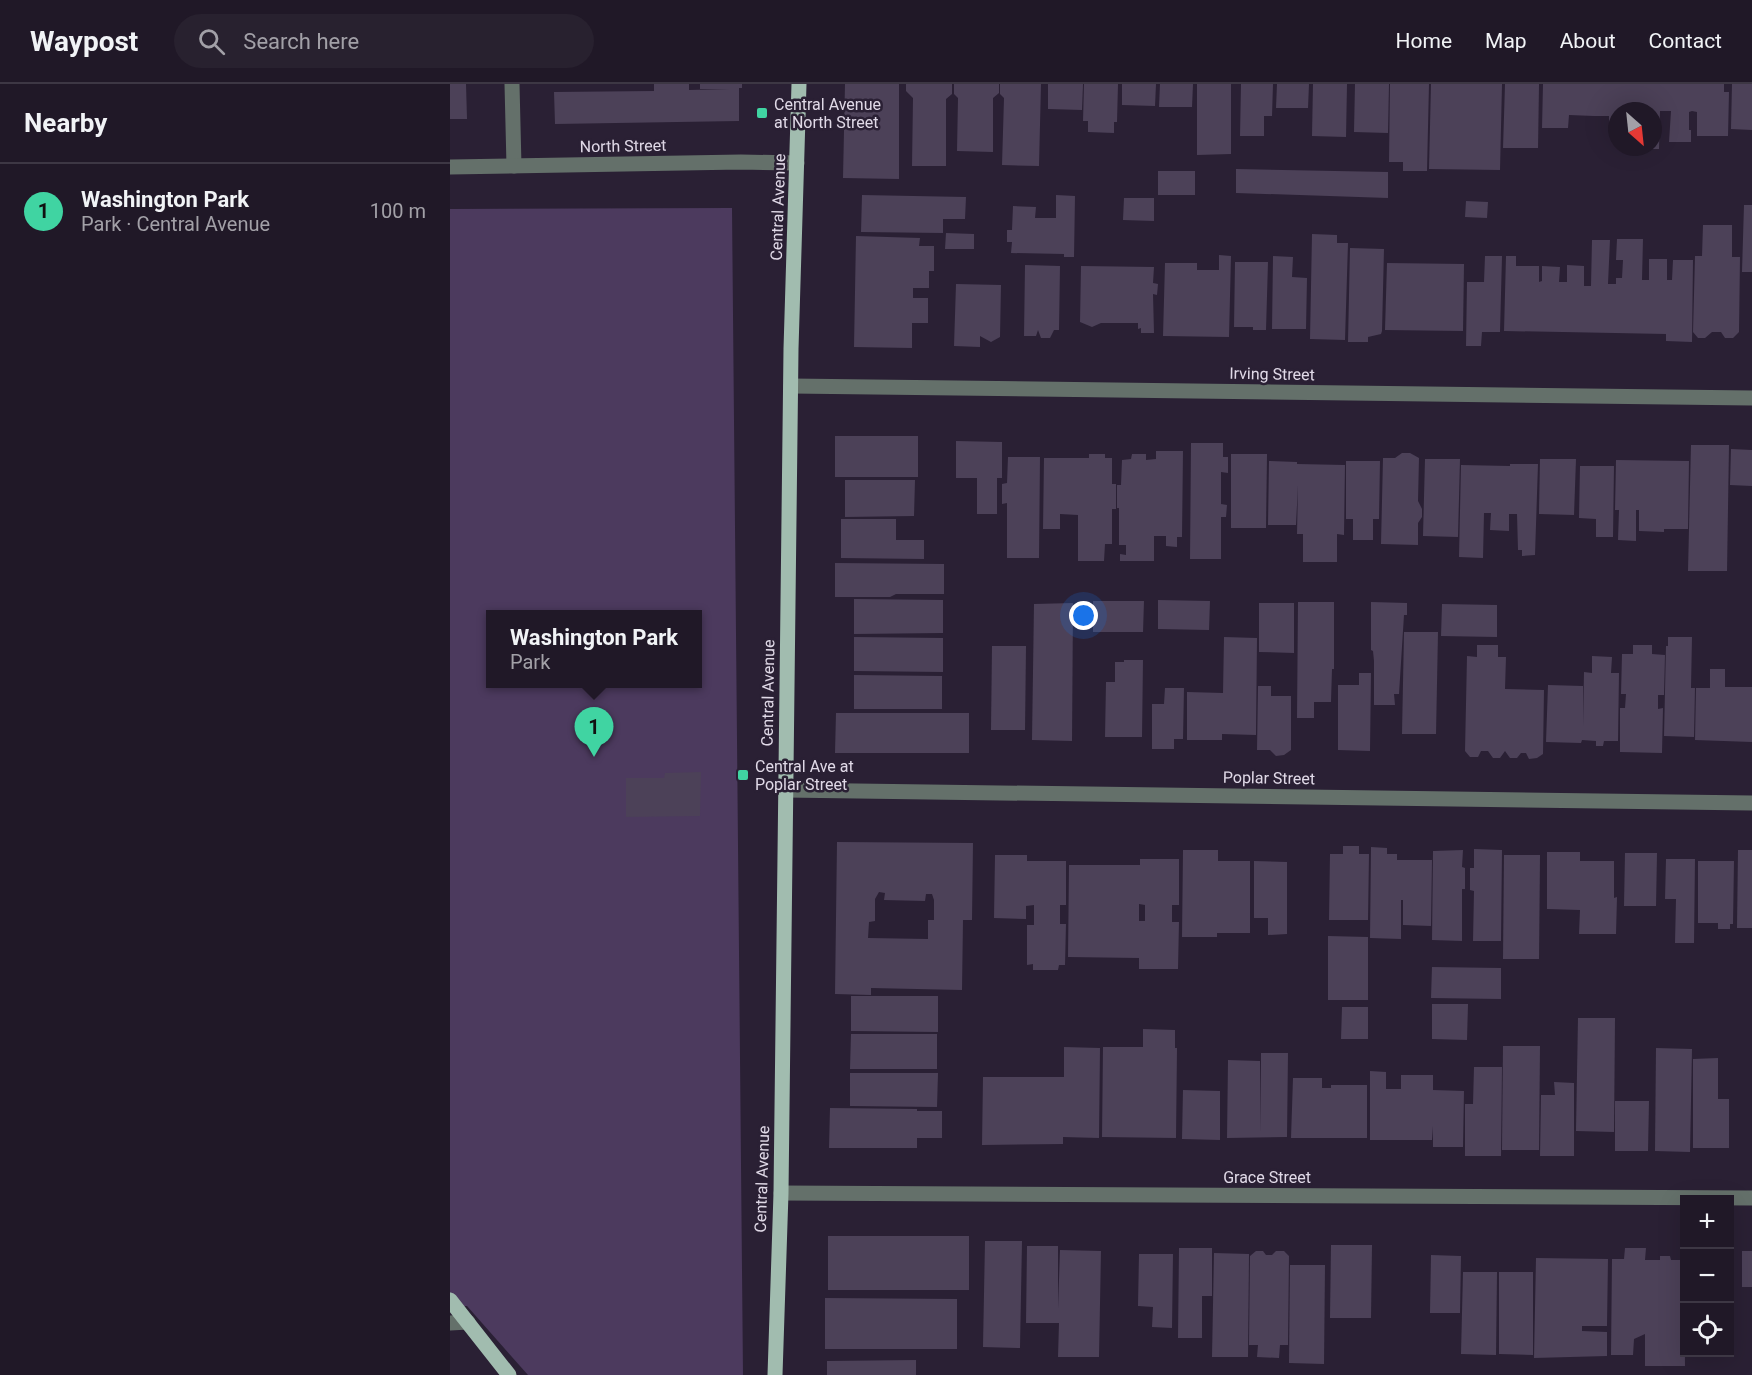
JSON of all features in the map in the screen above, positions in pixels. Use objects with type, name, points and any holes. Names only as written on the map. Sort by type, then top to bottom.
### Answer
[{"type":"main road","name":"Central Avenue","points":[[775,1375],[781,1193],[791,386],[799,84]]},
{"type":"main road","points":[[450,1300],[509,1375]]},
{"type":"street","points":[[512,84],[514,166]]},
{"type":"street","name":"North Street","points":[[450,167],[797,163]]},
{"type":"street","name":"Irving Street","points":[[791,386],[1752,398]]},
{"type":"street","name":"Poplar Street","points":[[785,790],[1752,803]]},
{"type":"street","name":"Grace Street","points":[[781,1193],[1752,1198]]},
{"type":"street","points":[[450,1323],[468,1322]]},
{"type":"shaded area","points":[[732,208],[743,1375],[528,1375],[467,1306],[450,1306],[450,209]]},
{"type":"building","points":[[450,84],[466,84],[467,119],[450,119]]},
{"type":"building","points":[[654,84],[689,84],[689,90],[729,89],[700,89],[700,84],[742,84],[742,88],[739,88],[739,121],[555,124],[554,92],[654,91]]},
{"type":"building","points":[[845,84],[899,84],[899,179],[843,178]]},
{"type":"building","points":[[906,84],[952,84],[952,94],[946,99],[946,166],[912,166],[913,98],[906,91]]},
{"type":"building","points":[[954,84],[999,84],[999,93],[993,98],[993,152],[957,151],[958,98],[954,94]]},
{"type":"building","points":[[1000,84],[1041,84],[1039,166],[1002,165],[1004,98],[1000,94]]},
{"type":"building","points":[[1048,84],[1083,84],[1082,110],[1048,109]]},
{"type":"building","points":[[1084,84],[1118,84],[1117,122],[1114,122],[1114,133],[1088,132],[1088,121],[1083,121]]},
{"type":"building","points":[[1122,84],[1156,84],[1155,106],[1122,105]]},
{"type":"building","points":[[1160,84],[1193,84],[1192,107],[1159,107]]},
{"type":"building","points":[[1197,84],[1231,84],[1231,154],[1197,155]]},
{"type":"building","points":[[1241,84],[1273,84],[1272,116],[1264,116],[1264,136],[1240,136]]},
{"type":"building","points":[[1277,84],[1309,84],[1308,108],[1276,108]]},
{"type":"building","points":[[1313,84],[1347,84],[1346,137],[1312,136]]},
{"type":"building","points":[[1355,84],[1389,84],[1388,133],[1354,132]]},
{"type":"building","points":[[1390,84],[1429,84],[1427,171],[1403,171],[1403,162],[1389,162]]},
{"type":"building","points":[[1431,84],[1502,84],[1500,170],[1429,169]]},
{"type":"building","points":[[1505,84],[1539,84],[1538,148],[1503,148]]},
{"type":"building","points":[[1543,84],[1724,84],[1724,92],[1729,92],[1728,136],[1697,136],[1697,112],[1692,111],[1689,112],[1691,142],[1669,142],[1671,111],[1662,111],[1662,102],[1608,102],[1608,116],[1569,115],[1568,128],[1542,128]]},
{"type":"building","points":[[1732,84],[1752,84],[1752,130],[1731,129]]},
{"type":"building","points":[[1236,169],[1388,172],[1388,198],[1236,193]]},
{"type":"building","points":[[1158,171],[1195,171],[1195,195],[1158,195]]},
{"type":"building","points":[[862,195],[966,197],[965,219],[943,219],[943,233],[861,232]]},
{"type":"building","points":[[1056,195],[1075,196],[1074,257],[1064,257],[1064,254],[1011,253],[1012,242],[1007,242],[1007,230],[1012,230],[1013,206],[1036,207],[1035,218],[1056,218]]},
{"type":"building","points":[[1124,198],[1154,198],[1154,221],[1123,220]]},
{"type":"building","points":[[1466,201],[1488,202],[1487,218],[1465,217]]},
{"type":"building","points":[[1744,205],[1752,205],[1752,272],[1742,272]]},
{"type":"building","points":[[1703,225],[1732,225],[1732,257],[1740,257],[1739,332],[1733,338],[1725,338],[1721,332],[1712,332],[1705,338],[1698,338],[1693,332],[1695,256],[1702,256]]},
{"type":"building","points":[[946,233],[974,234],[974,249],[945,249]]},
{"type":"building","points":[[1312,234],[1337,235],[1337,243],[1348,243],[1345,340],[1310,339]]},
{"type":"building","points":[[856,236],[920,238],[919,246],[934,246],[934,271],[929,271],[929,288],[913,288],[913,298],[928,298],[928,323],[912,323],[912,348],[854,347]]},
{"type":"building","points":[[1617,239],[1643,239],[1642,280],[1649,280],[1649,259],[1667,259],[1667,280],[1672,280],[1673,260],[1693,260],[1692,342],[1666,341],[1666,334],[1504,331],[1506,256],[1516,256],[1516,266],[1539,266],[1539,282],[1542,281],[1542,266],[1560,267],[1559,282],[1567,282],[1567,265],[1584,266],[1584,286],[1591,286],[1592,240],[1610,240],[1608,284],[1616,284],[1616,278],[1622,278],[1623,260],[1616,260]]},
{"type":"building","points":[[1350,248],[1384,249],[1382,331],[1381,334],[1368,337],[1368,342],[1348,342]]},
{"type":"building","points":[[1219,255],[1231,256],[1229,337],[1163,336],[1165,263],[1197,263],[1197,270],[1219,270]]},
{"type":"building","points":[[1273,256],[1293,257],[1292,277],[1307,278],[1306,329],[1272,329]]},
{"type":"building","points":[[1485,256],[1502,256],[1500,332],[1482,332],[1481,346],[1466,346],[1467,282],[1484,282]]},
{"type":"building","points":[[1235,262],[1268,262],[1266,330],[1234,327]]},
{"type":"building","points":[[1387,263],[1464,264],[1463,331],[1385,330]]},
{"type":"building","points":[[1025,265],[1060,266],[1059,330],[1054,330],[1050,338],[1041,338],[1038,330],[1036,336],[1024,336]]},
{"type":"building","points":[[1081,266],[1154,267],[1153,283],[1158,284],[1157,295],[1153,294],[1154,333],[1141,333],[1138,323],[1101,323],[1092,327],[1080,322]]},
{"type":"building","points":[[956,284],[1001,285],[1000,337],[991,342],[980,336],[980,347],[954,346]]},
{"type":"building","points":[[835,436],[918,436],[918,477],[835,477]]},
{"type":"building","points":[[956,441],[1002,442],[1002,478],[997,478],[997,514],[977,514],[977,478],[956,478]]},
{"type":"building","points":[[1191,443],[1223,443],[1223,457],[1228,457],[1228,473],[1221,472],[1221,504],[1227,505],[1226,517],[1221,517],[1221,559],[1190,559]]},
{"type":"building","points":[[1691,445],[1729,445],[1727,571],[1688,571]]},
{"type":"building","points":[[1731,449],[1752,450],[1752,486],[1730,485]]},
{"type":"building","points":[[1156,451],[1183,451],[1182,537],[1177,537],[1177,547],[1166,546],[1166,536],[1154,536],[1154,561],[1120,561],[1120,554],[1126,555],[1126,545],[1119,545],[1119,508],[1117,508],[1117,485],[1121,485],[1122,460],[1131,459],[1132,454],[1146,454],[1146,460],[1156,459]]},
{"type":"building","points":[[1402,453],[1410,453],[1419,458],[1418,501],[1422,509],[1422,517],[1418,523],[1418,545],[1381,544],[1383,458],[1395,458]]},
{"type":"building","points":[[1089,454],[1105,454],[1105,458],[1112,458],[1112,484],[1116,484],[1116,509],[1112,509],[1112,544],[1105,544],[1104,561],[1078,561],[1078,515],[1060,514],[1060,529],[1043,529],[1044,458],[1089,458]]},
{"type":"building","points":[[1231,454],[1267,454],[1266,528],[1231,528]]},
{"type":"building","points":[[1008,457],[1040,457],[1039,558],[1007,558],[1007,503],[1002,504],[1002,484],[1007,483]]},
{"type":"building","points":[[1425,459],[1460,459],[1458,537],[1423,536]]},
{"type":"building","points":[[1540,459],[1576,459],[1574,515],[1539,514]]},
{"type":"building","points":[[1616,460],[1689,461],[1688,529],[1664,529],[1664,532],[1639,531],[1639,510],[1636,510],[1636,541],[1618,540],[1619,510],[1615,510]]},
{"type":"building","points":[[1269,461],[1345,465],[1344,535],[1337,534],[1337,562],[1303,562],[1303,534],[1297,534],[1298,485],[1296,525],[1268,525]]},
{"type":"building","points":[[1346,461],[1380,461],[1379,519],[1373,519],[1373,540],[1353,540],[1353,519],[1346,519]]},
{"type":"building","points":[[1510,464],[1538,464],[1535,555],[1522,556],[1522,550],[1518,550],[1517,514],[1509,514],[1509,531],[1490,530],[1491,513],[1484,513],[1483,558],[1459,557],[1461,465],[1510,466]]},
{"type":"building","points":[[1580,466],[1614,466],[1613,537],[1596,537],[1596,519],[1579,518]]},
{"type":"building","points":[[845,480],[915,480],[914,516],[845,517]]},
{"type":"building","points":[[841,519],[896,519],[896,540],[924,540],[924,559],[841,558]]},
{"type":"building","points":[[835,563],[944,564],[944,594],[835,597]]},
{"type":"building","points":[[854,599],[943,600],[943,633],[854,634]]},
{"type":"building","points":[[1158,600],[1210,601],[1209,630],[1158,629]]},
{"type":"building","points":[[1093,601],[1144,601],[1143,632],[1093,632]]},
{"type":"building","points":[[1298,602],[1334,602],[1334,669],[1332,669],[1331,702],[1314,702],[1314,718],[1297,718]]},
{"type":"building","points":[[1371,602],[1407,603],[1407,615],[1404,615],[1399,694],[1394,694],[1395,705],[1374,705]]},
{"type":"building","points":[[1073,603],[1072,741],[1032,740],[1034,604]]},
{"type":"building","points":[[1259,603],[1294,603],[1294,653],[1259,652]]},
{"type":"building","points":[[1442,604],[1497,605],[1497,637],[1441,636]]},
{"type":"building","points":[[1404,632],[1438,632],[1436,734],[1402,734]]},
{"type":"building","points":[[854,637],[943,638],[943,672],[854,671]]},
{"type":"building","points":[[1224,637],[1257,638],[1256,735],[1222,734],[1222,740],[1187,740],[1187,692],[1223,693]]},
{"type":"building","points":[[1668,637],[1692,637],[1691,688],[1695,688],[1694,737],[1664,736]]},
{"type":"building","points":[[1477,645],[1498,645],[1498,657],[1506,657],[1505,689],[1544,690],[1543,754],[1537,758],[1529,759],[1526,753],[1521,753],[1517,758],[1510,758],[1505,751],[1500,758],[1493,758],[1488,751],[1481,751],[1478,757],[1470,757],[1465,751],[1467,656],[1477,657]]},
{"type":"building","points":[[1633,645],[1652,645],[1652,654],[1665,655],[1664,695],[1658,695],[1658,709],[1663,708],[1662,753],[1620,752],[1620,708],[1625,708],[1626,694],[1621,694],[1622,654],[1633,654]]},
{"type":"building","points":[[992,646],[1026,646],[1025,730],[991,730]]},
{"type":"building","points":[[1592,656],[1612,657],[1611,673],[1619,673],[1618,741],[1604,741],[1603,746],[1596,746],[1596,741],[1582,740],[1581,743],[1546,742],[1548,685],[1583,686],[1583,726],[1584,672],[1592,673]]},
{"type":"building","points":[[1124,660],[1143,660],[1142,737],[1105,737],[1106,682],[1115,682],[1115,662],[1124,662]]},
{"type":"building","points":[[1710,669],[1725,669],[1725,687],[1752,687],[1752,742],[1695,740],[1696,688],[1710,688]]},
{"type":"building","points":[[1359,673],[1371,673],[1370,751],[1338,750],[1338,685],[1359,685]]},
{"type":"building","points":[[854,675],[942,676],[942,709],[854,709]]},
{"type":"building","points":[[1258,686],[1271,686],[1271,696],[1291,696],[1291,750],[1284,755],[1276,756],[1270,750],[1257,750]]},
{"type":"building","points":[[1165,688],[1184,688],[1183,739],[1174,739],[1174,749],[1152,749],[1152,704],[1164,704]]},
{"type":"building","points":[[836,713],[969,713],[969,753],[835,753]]},
{"type":"building","points":[[701,772],[700,816],[626,817],[626,778],[664,778],[665,773]]},
{"type":"building","points":[[837,842],[973,843],[972,920],[963,920],[962,990],[871,988],[871,995],[835,994]],"holes":[[[879,892],[885,893],[884,900],[925,901],[926,894],[932,894],[934,920],[928,920],[928,939],[868,938],[869,922],[875,921],[875,899]]]},
{"type":"building","points":[[1343,846],[1359,846],[1359,854],[1369,854],[1368,920],[1329,920],[1330,854],[1343,854]]},
{"type":"building","points":[[1371,847],[1387,848],[1387,854],[1397,854],[1397,860],[1432,860],[1431,926],[1403,925],[1403,900],[1401,900],[1401,939],[1370,938]]},
{"type":"building","points":[[1474,849],[1502,850],[1501,941],[1473,941],[1474,891],[1470,890],[1470,868],[1474,868]]},
{"type":"building","points":[[1183,850],[1218,850],[1218,861],[1250,861],[1250,933],[1217,933],[1217,937],[1182,937]]},
{"type":"building","points":[[1463,850],[1462,867],[1465,868],[1465,889],[1462,889],[1462,941],[1432,940],[1433,851]]},
{"type":"building","points":[[1738,850],[1752,850],[1752,928],[1737,928]]},
{"type":"building","points":[[1547,852],[1580,852],[1580,861],[1614,861],[1614,898],[1617,897],[1616,934],[1579,934],[1580,910],[1547,909]]},
{"type":"building","points":[[1625,853],[1657,853],[1656,906],[1624,906]]},
{"type":"building","points":[[995,855],[1027,855],[1027,861],[1066,861],[1066,905],[1060,905],[1060,924],[1066,924],[1065,965],[1059,965],[1058,970],[1033,970],[1033,964],[1027,965],[1027,925],[1034,925],[1034,905],[1026,906],[1026,919],[994,918]]},
{"type":"building","points":[[1504,855],[1540,855],[1539,959],[1503,959]]},
{"type":"building","points":[[1140,859],[1179,859],[1179,905],[1172,905],[1172,922],[1179,922],[1178,969],[1139,969],[1139,958],[1068,957],[1069,865],[1140,865]],"holes":[[[1139,904],[1145,905],[1145,921],[1139,921]]]},
{"type":"building","points":[[1666,859],[1695,859],[1694,943],[1675,943],[1676,899],[1665,899]]},
{"type":"building","points":[[1254,861],[1287,862],[1287,934],[1268,935],[1268,918],[1254,918]]},
{"type":"building","points":[[1698,861],[1734,861],[1733,924],[1730,924],[1730,929],[1718,929],[1718,923],[1698,923]]},
{"type":"building","points":[[1328,936],[1368,937],[1368,1000],[1328,1000]]},
{"type":"building","points":[[1432,967],[1501,968],[1501,999],[1431,998]]},
{"type":"building","points":[[851,996],[938,996],[938,1032],[851,1031]]},
{"type":"building","points":[[1432,1004],[1468,1004],[1467,1040],[1432,1039]]},
{"type":"building","points":[[1342,1007],[1368,1007],[1368,1039],[1341,1039]]},
{"type":"building","points":[[1578,1018],[1615,1018],[1614,1132],[1576,1131]]},
{"type":"building","points":[[1143,1029],[1175,1030],[1175,1048],[1177,1048],[1176,1138],[1102,1137],[1103,1047],[1143,1047]]},
{"type":"building","points":[[851,1034],[937,1034],[937,1069],[850,1069]]},
{"type":"building","points":[[1503,1046],[1540,1046],[1539,1150],[1502,1150]]},
{"type":"building","points":[[1064,1047],[1100,1048],[1099,1138],[1063,1137],[1063,1144],[982,1145],[983,1077],[1064,1077]]},
{"type":"building","points":[[1656,1048],[1692,1049],[1690,1152],[1655,1151]]},
{"type":"building","points":[[1261,1053],[1288,1053],[1287,1137],[1227,1138],[1228,1060],[1260,1061],[1261,1133]]},
{"type":"building","points":[[1718,1058],[1718,1099],[1729,1099],[1729,1148],[1693,1148],[1693,1059]]},
{"type":"building","points":[[1474,1067],[1502,1067],[1501,1156],[1465,1156],[1465,1104],[1473,1104]]},
{"type":"building","points":[[1370,1071],[1386,1072],[1386,1089],[1401,1089],[1401,1075],[1433,1075],[1433,1090],[1464,1091],[1463,1147],[1433,1147],[1433,1126],[1432,1140],[1370,1140]]},
{"type":"building","points":[[850,1073],[938,1073],[937,1107],[850,1106]]},
{"type":"building","points":[[1293,1078],[1322,1078],[1322,1088],[1331,1088],[1331,1085],[1367,1085],[1367,1138],[1291,1138]]},
{"type":"building","points":[[1554,1082],[1574,1083],[1574,1156],[1540,1156],[1541,1095],[1555,1095]]},
{"type":"building","points":[[1183,1090],[1220,1091],[1220,1140],[1182,1139]]},
{"type":"building","points":[[1615,1101],[1649,1101],[1648,1151],[1615,1151]]},
{"type":"building","points":[[830,1108],[942,1111],[942,1138],[917,1138],[917,1148],[829,1148]]},
{"type":"building","points":[[828,1236],[969,1236],[969,1290],[828,1290]]},
{"type":"building","points":[[985,1241],[1022,1241],[1020,1348],[983,1347]]},
{"type":"building","points":[[1331,1245],[1372,1245],[1371,1318],[1330,1318]]},
{"type":"building","points":[[1027,1246],[1058,1246],[1058,1309],[1060,1250],[1101,1251],[1099,1357],[1058,1357],[1059,1323],[1026,1323]]},
{"type":"building","points":[[1179,1248],[1212,1248],[1212,1296],[1202,1296],[1202,1338],[1178,1338]]},
{"type":"building","points":[[1625,1248],[1646,1248],[1645,1260],[1660,1260],[1660,1256],[1670,1256],[1671,1260],[1680,1260],[1680,1357],[1685,1357],[1685,1366],[1645,1366],[1645,1334],[1634,1339],[1633,1355],[1611,1355],[1612,1259],[1624,1259]]},
{"type":"building","points":[[1256,1251],[1272,1255],[1276,1251],[1284,1251],[1289,1256],[1288,1345],[1280,1345],[1279,1358],[1257,1357],[1258,1345],[1249,1345],[1250,1256]]},
{"type":"building","points":[[1742,1251],[1752,1251],[1752,1287],[1742,1287]]},
{"type":"building","points":[[1214,1253],[1249,1254],[1248,1357],[1212,1357]]},
{"type":"building","points":[[1139,1254],[1173,1254],[1172,1328],[1152,1327],[1153,1307],[1138,1306]]},
{"type":"building","points":[[1431,1255],[1461,1256],[1460,1313],[1430,1313]]},
{"type":"building","points":[[1536,1258],[1608,1259],[1607,1326],[1582,1326],[1582,1331],[1607,1332],[1607,1356],[1534,1358]]},
{"type":"building","points":[[1290,1265],[1325,1265],[1324,1364],[1289,1363]]},
{"type":"building","points":[[1463,1272],[1497,1272],[1496,1355],[1461,1354]]},
{"type":"building","points":[[1499,1272],[1533,1272],[1533,1355],[1499,1354]]},
{"type":"building","points":[[825,1298],[957,1299],[957,1349],[825,1349]]},
{"type":"building","points":[[916,1360],[916,1375],[827,1375],[827,1361]]},
{"type":"place","name":"Central Avenue at North Street","points":[[762,113]]},
{"type":"place","name":"Washington Park","points":[[594,757]]},
{"type":"place","name":"Central Ave at Poplar Street","points":[[743,775]]}]
